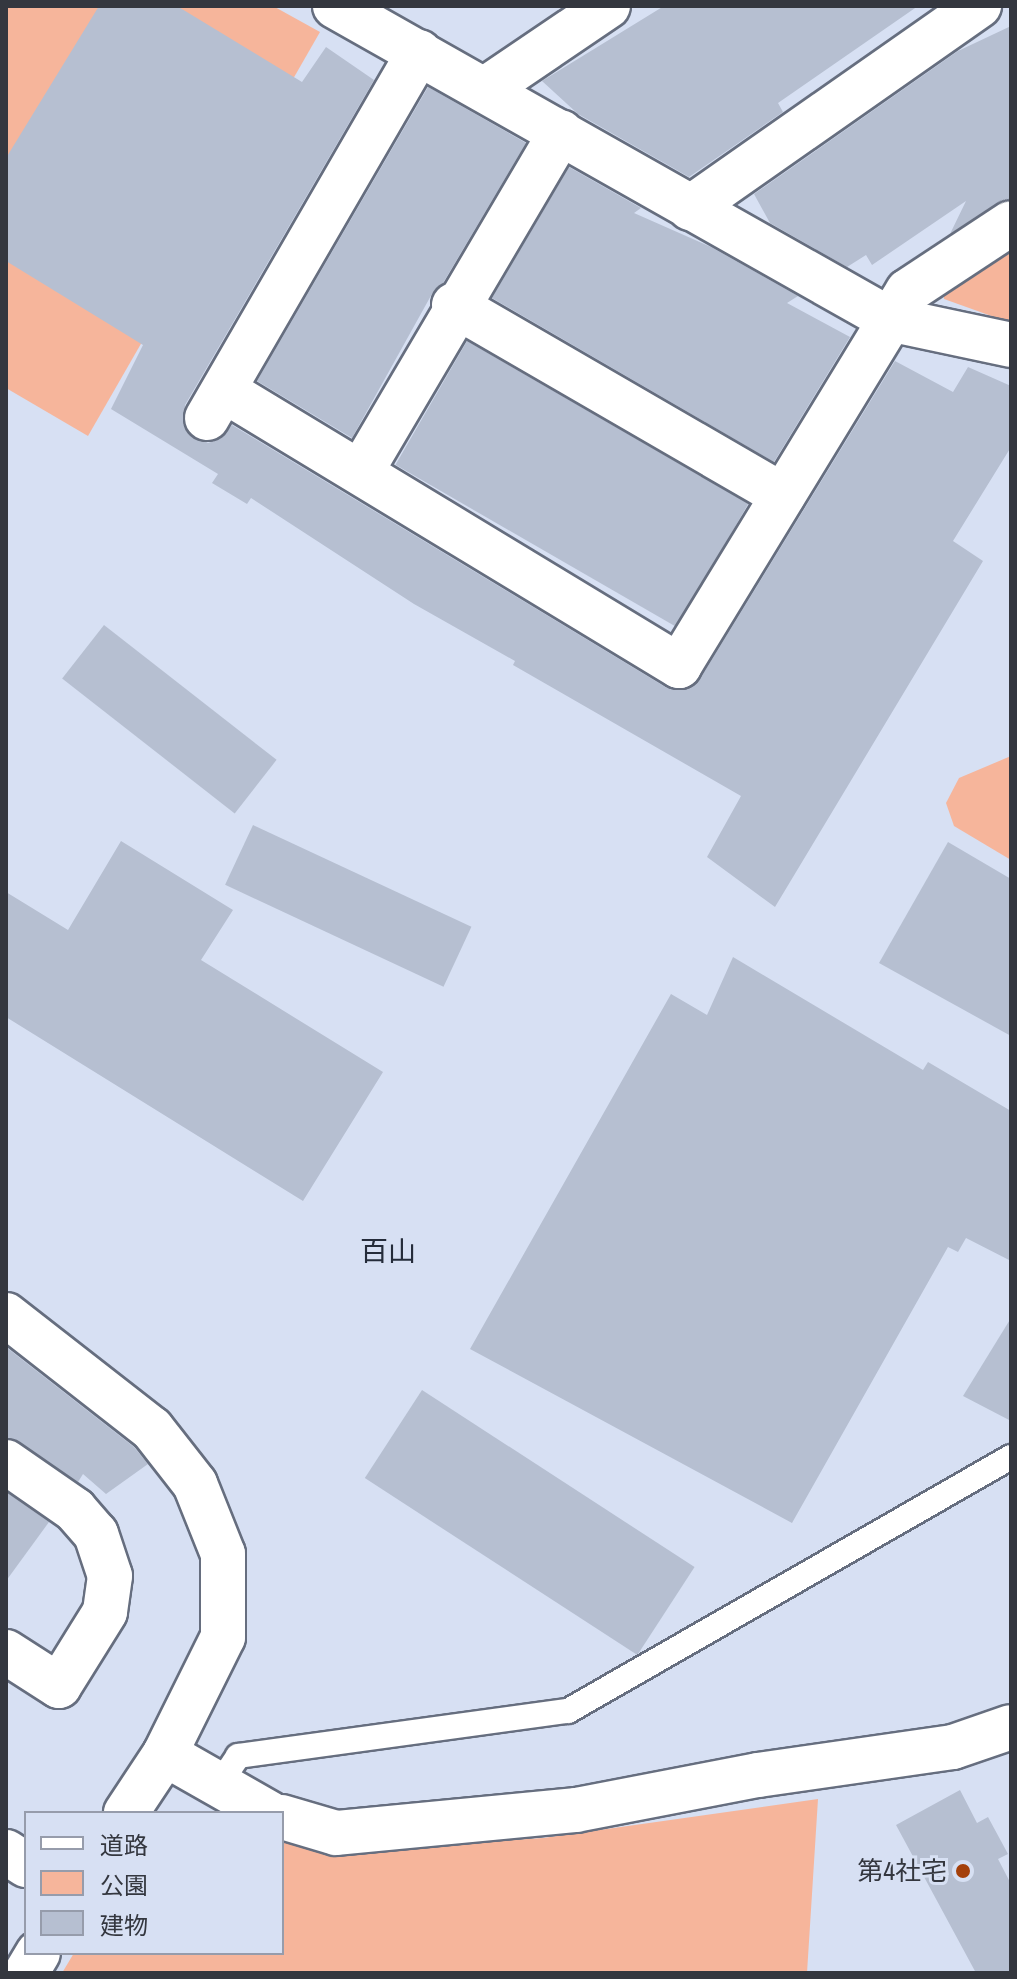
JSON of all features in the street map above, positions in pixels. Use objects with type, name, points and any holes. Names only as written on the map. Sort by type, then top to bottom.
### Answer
[{"type":"street","points":[[335,6],[487,88],[690,208],[889,319],[1011,345]]},
{"type":"street","points":[[487,88],[608,6]]},
{"type":"street","points":[[690,208],[979,6]]},
{"type":"street","points":[[419,52],[216,404],[362,470],[679,666],[908,291],[1011,223]]},
{"type":"street","points":[[362,470],[454,305],[561,132]]},
{"type":"street","points":[[454,305],[783,496]]},
{"type":"street","points":[[6,1315],[152,1429],[195,1484],[223,1554],[223,1637],[165,1754],[127,1811]]},
{"type":"street","points":[[6,1462],[75,1510],[96,1534],[110,1576],[105,1612],[59,1686],[6,1652]]},
{"type":"street","points":[[284,1818],[336,1833],[576,1810],[758,1775],[953,1747],[1011,1727]]},
{"type":"street","points":[[165,1754],[265,1811]]},
{"type":"street","points":[[6,1852],[24,1864]]},
{"type":"street","points":[[26,1973],[37,1955]]},
{"type":"lane","points":[[218,1786],[238,1756],[568,1711],[1011,1457]]},
{"type":"green space","points":[[6,6],[273,6],[320,32],[88,436],[6,388]]},
{"type":"green space","points":[[1011,237],[1011,323],[944,299],[943,286]]},
{"type":"green space","points":[[1011,756],[1011,860],[954,826],[946,803],[959,778]]},
{"type":"green space","points":[[818,1799],[807,1973],[62,1973],[73,1955],[284,1955],[284,1835],[349,1850],[543,1838]]},
{"type":"building","points":[[99,6],[177,6],[302,82],[326,47],[374,80],[185,405],[186,431],[208,443],[220,439],[232,425],[667,688],[690,688],[700,679],[895,361],[953,392],[968,367],[1011,386],[1011,447],[953,541],[983,561],[775,907],[707,857],[741,796],[513,665],[515,661],[414,604],[251,498],[247,504],[212,483],[218,474],[111,409],[143,345],[6,261],[6,158]]},
{"type":"building","points":[[664,6],[918,6],[778,103],[783,112],[689,177],[578,114],[542,81]]},
{"type":"building","points":[[1011,26],[1011,198],[950,234],[966,201],[872,265],[866,255],[847,267],[770,223],[754,194],[958,51]]},
{"type":"building","points":[[428,87],[526,143],[443,283],[433,292],[352,438],[257,381]]},
{"type":"building","points":[[569,167],[641,208],[634,213],[711,247],[798,296],[787,303],[850,337],[774,462],[492,298]]},
{"type":"building","points":[[467,341],[748,504],[677,627],[396,465]]},
{"type":"building","points":[[104,625],[277,760],[235,813],[62,679]]},
{"type":"building","points":[[253,825],[471,927],[444,987],[225,885]]},
{"type":"building","points":[[121,841],[233,910],[201,960],[383,1072],[303,1201],[6,1017],[6,892],[68,930]]},
{"type":"building","points":[[948,842],[1011,879],[1011,1036],[879,963]]},
{"type":"building","points":[[733,957],[923,1070],[928,1062],[1011,1111],[1011,1261],[966,1238],[958,1252],[948,1247],[792,1523],[470,1349],[671,994],[707,1015]]},
{"type":"building","points":[[1011,1318],[1011,1421],[963,1396]]},
{"type":"building","points":[[6,1347],[134,1447],[148,1464],[106,1494],[83,1474],[78,1482],[6,1437]]},
{"type":"building","points":[[422,1390],[695,1567],[637,1655],[365,1478]]},
{"type":"building","points":[[6,1492],[49,1522],[6,1581]]},
{"type":"building","name":"第4社宅","points":[[960,1790],[977,1823],[988,1817],[1008,1854],[998,1859],[1011,1884],[1011,1973],[976,1973],[896,1825]]},
{"type":"place","name":"第4社宅","points":[[963,1871]]},
{"type":"district","name":"百山","points":[[388,1251]]}]
